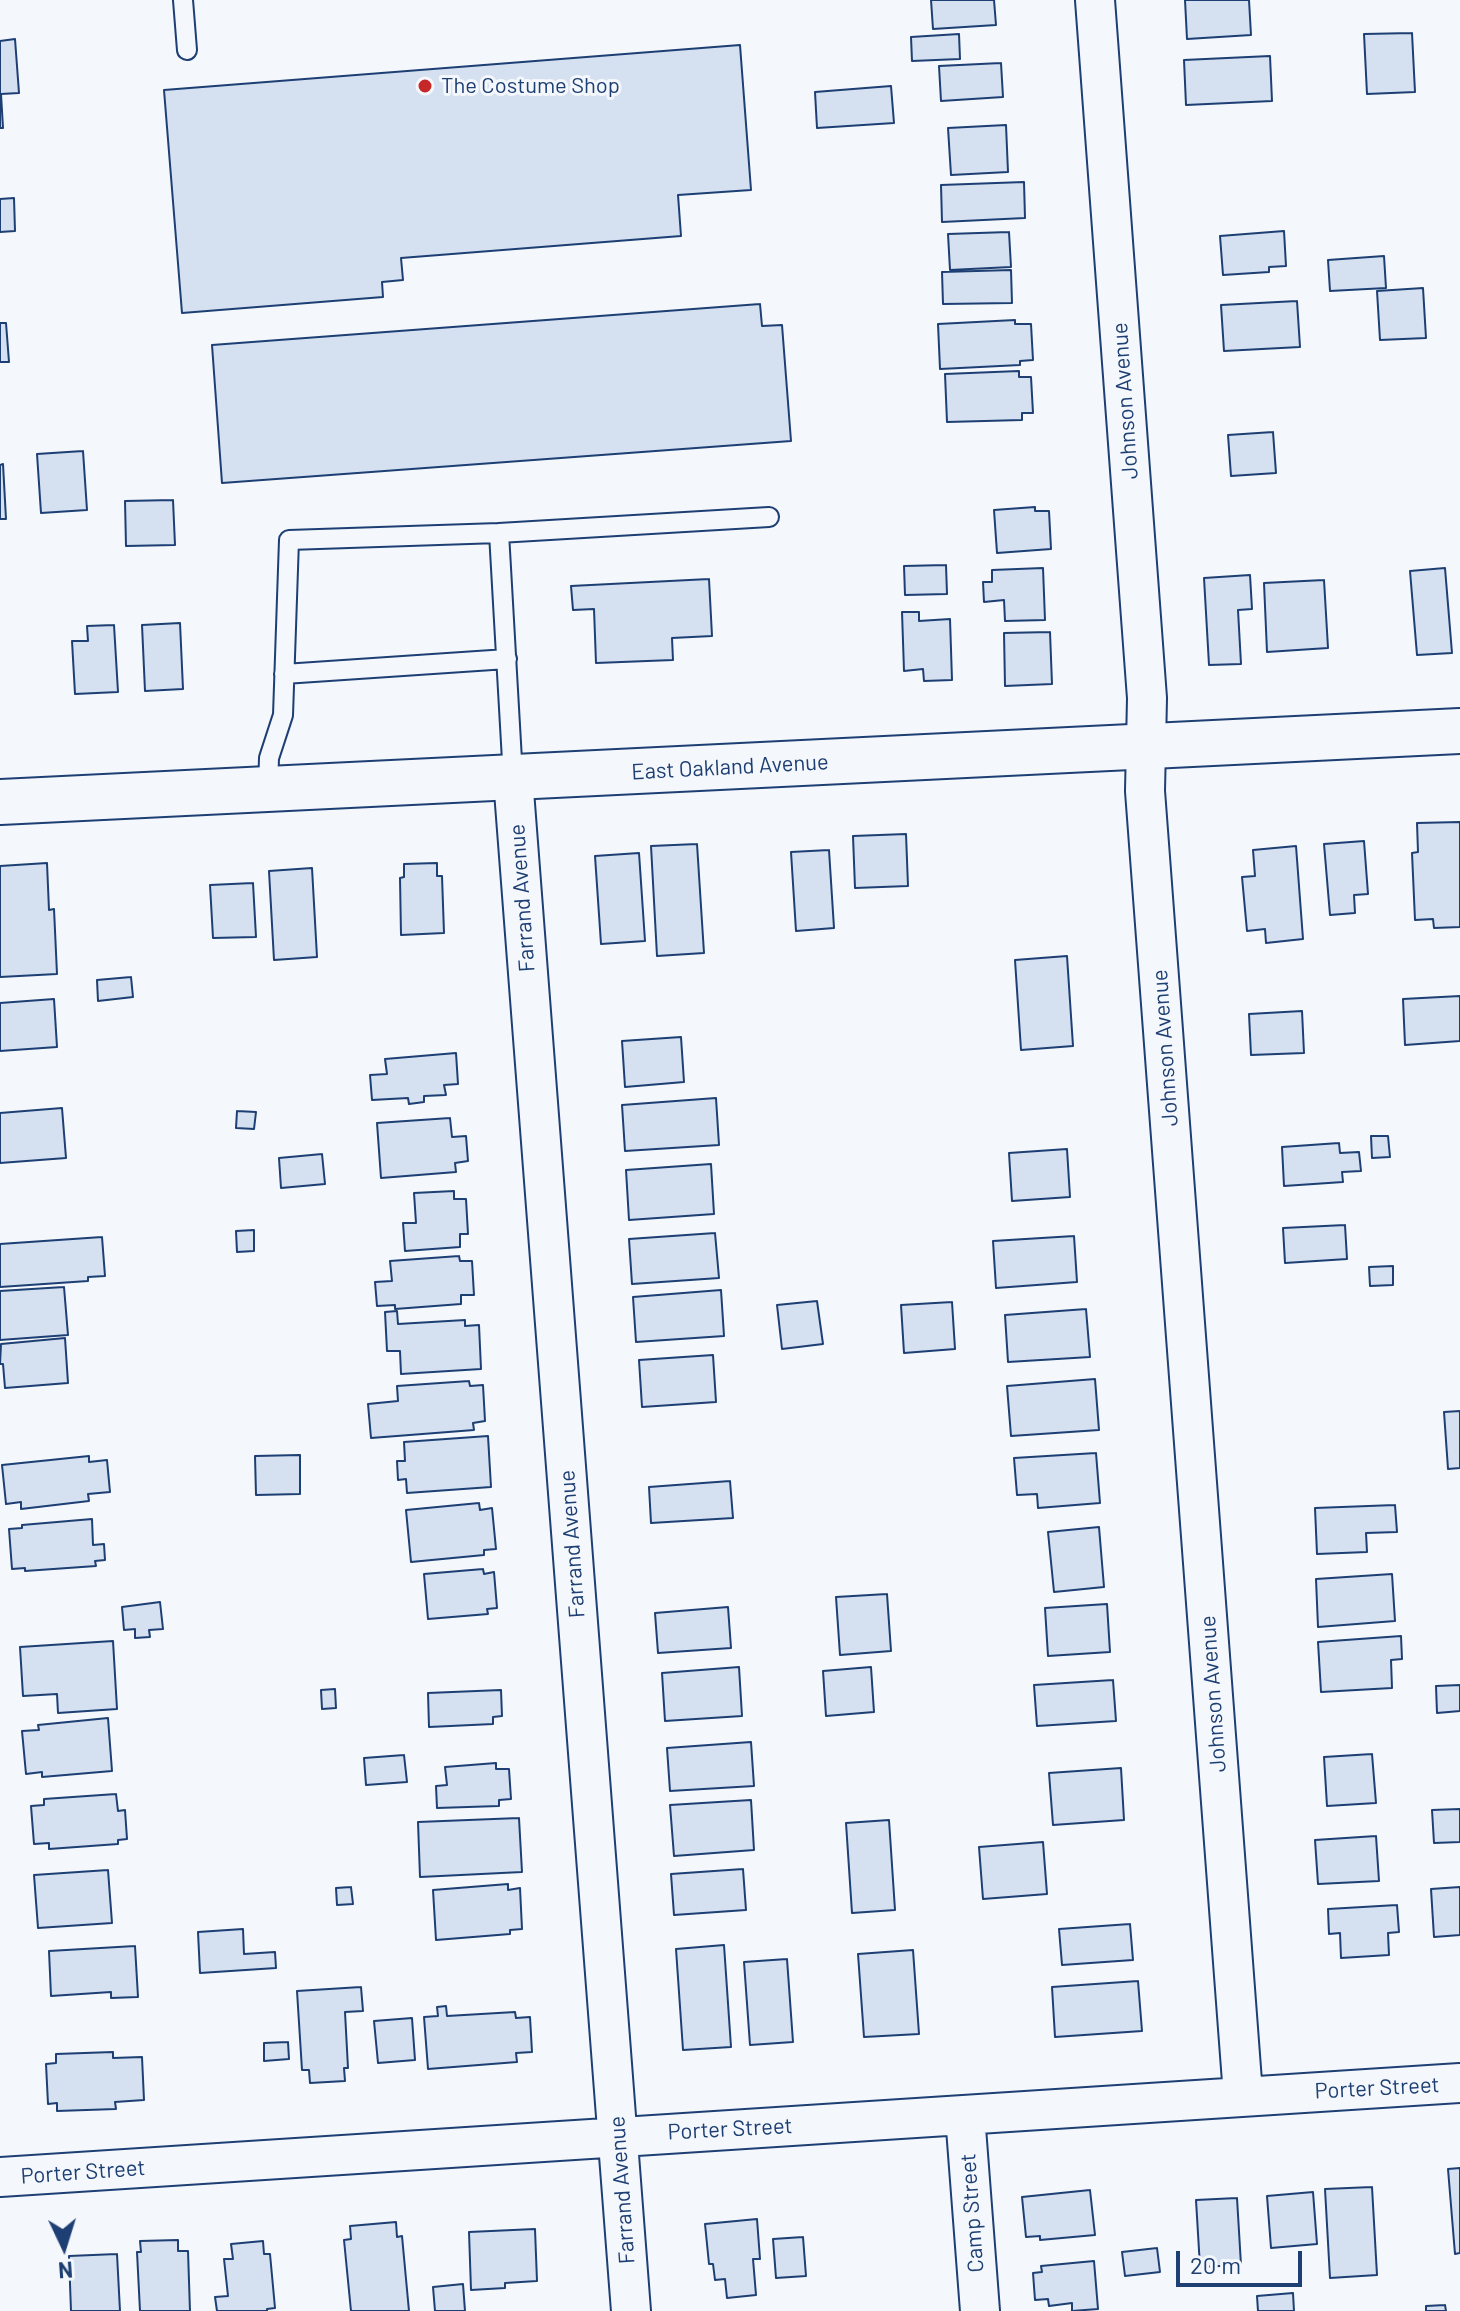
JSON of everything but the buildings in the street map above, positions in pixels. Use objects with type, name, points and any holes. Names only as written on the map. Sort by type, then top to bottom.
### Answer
[{"type":"main road","name":"East Oakland Avenue","points":[[0,802],[1460,731]]},
{"type":"street","name":"Johnson Avenue","points":[[1095,0],[1147,698],[1145,791],[1243,2095]]},
{"type":"street","name":"Farrand Avenue","points":[[513,778],[631,2311]]},
{"type":"street","name":"Porter Street","points":[[0,2177],[1460,2083]]},
{"type":"street","name":"Camp Street","points":[[965,2115],[980,2311]]},
{"type":"lane","points":[[183,0],[187,50]]},
{"type":"lane","points":[[268,789],[269,758],[283,715],[289,540],[499,533],[769,517]]},
{"type":"lane","points":[[499,533],[513,778]]},
{"type":"lane","points":[[284,674],[507,659]]},
{"type":"place","name":"The Costume Shop","points":[[425,86]]}]
